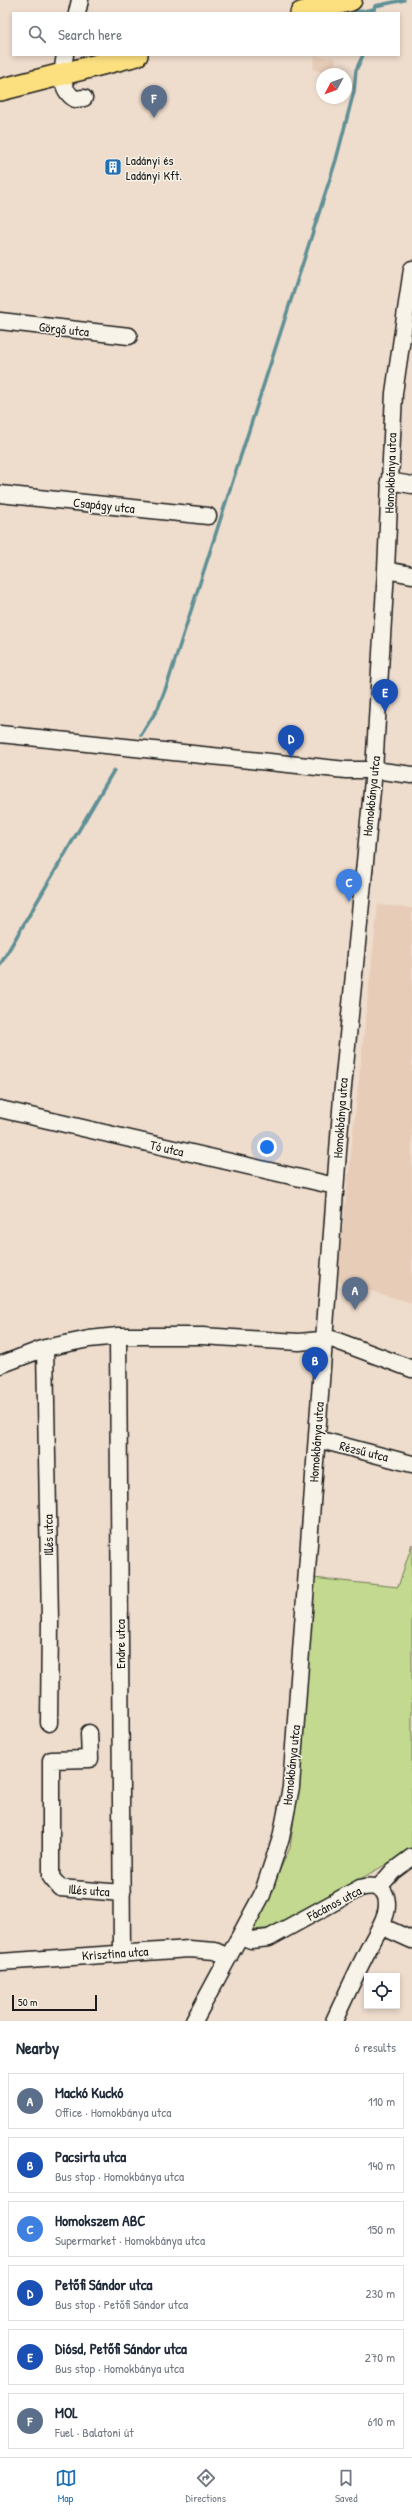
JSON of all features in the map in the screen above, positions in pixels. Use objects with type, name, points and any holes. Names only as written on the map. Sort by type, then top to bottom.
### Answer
[{"type":"main road","points":[[305,12],[351,0]]},
{"type":"main road","points":[[0,90],[64,64],[129,56]]},
{"type":"street","points":[[77,12],[80,0]]},
{"type":"street","points":[[64,64],[65,89],[75,99],[84,98]]},
{"type":"street","name":"Homokbánya utca","points":[[194,2021],[262,1895],[281,1838],[291,1787],[335,1186],[353,966],[374,770],[386,570],[394,393],[412,269]]},
{"type":"street","name":"Görgő utca","points":[[0,322],[129,336]]},
{"type":"street","points":[[389,481],[412,485]]},
{"type":"street","name":"Csapágy utca","points":[[0,494],[208,516]]},
{"type":"street","points":[[386,570],[412,575]]},
{"type":"street","points":[[0,734],[349,770],[374,770],[412,775]]},
{"type":"street","name":"Tó utca","points":[[0,1109],[335,1186]]},
{"type":"street","points":[[0,1365],[45,1348],[118,1336],[202,1336],[299,1342],[332,1339],[412,1369]]},
{"type":"street","name":"Endre utca","points":[[118,1336],[122,1952]]},
{"type":"street","name":"Illés utca","points":[[45,1348],[50,1621],[49,1723]]},
{"type":"street","name":"Rézsű utca","points":[[317,1440],[412,1464]]},
{"type":"street","name":"Illés utca","points":[[89,1733],[90,1759],[51,1760],[51,1877],[60,1888],[122,1893]]},
{"type":"street","points":[[379,1887],[393,1871],[412,1857]]},
{"type":"street","name":"Fácános utca","points":[[241,1936],[251,1940],[269,1938],[360,1888],[370,1885],[379,1887],[385,1894],[387,1906],[381,1926],[334,2021]]},
{"type":"street","points":[[381,1926],[412,1940]]},
{"type":"street","name":"Krisztina utca","points":[[0,1962],[122,1952],[189,1949],[215,1951],[229,1958]]},
{"type":"shaded area","points":[[315,56],[336,58],[334,68],[316,68],[316,70],[313,70]]},
{"type":"shaded area","points":[[378,905],[412,908],[412,1303],[337,1281]]},
{"type":"green space","points":[[412,1544],[412,1852],[406,1853],[274,1928],[252,1930],[290,1848],[301,1766],[313,1578],[398,1587]]},
{"type":"waterway","points":[[373,12],[375,6],[404,0]]},
{"type":"waterway","points":[[358,12],[374,9]]},
{"type":"waterway","points":[[141,735],[158,708],[168,682],[336,160],[354,91],[356,70],[363,56]]},
{"type":"waterway","points":[[0,965],[114,770]]},
{"type":"place","name":"MOL","points":[[154,118]]},
{"type":"place","name":"Ladányi és Ladányi Kft.","points":[[113,167]]},
{"type":"place","name":"Diósd, Petőfi Sándor utca","points":[[385,712]]},
{"type":"place","name":"Petőfi Sándor utca","points":[[291,758]]},
{"type":"place","name":"Homokszem ABC","points":[[349,902]]},
{"type":"place","name":"Mackó Kuckó","points":[[355,1310]]},
{"type":"place","name":"Pacsirta utca","points":[[315,1380]]}]
